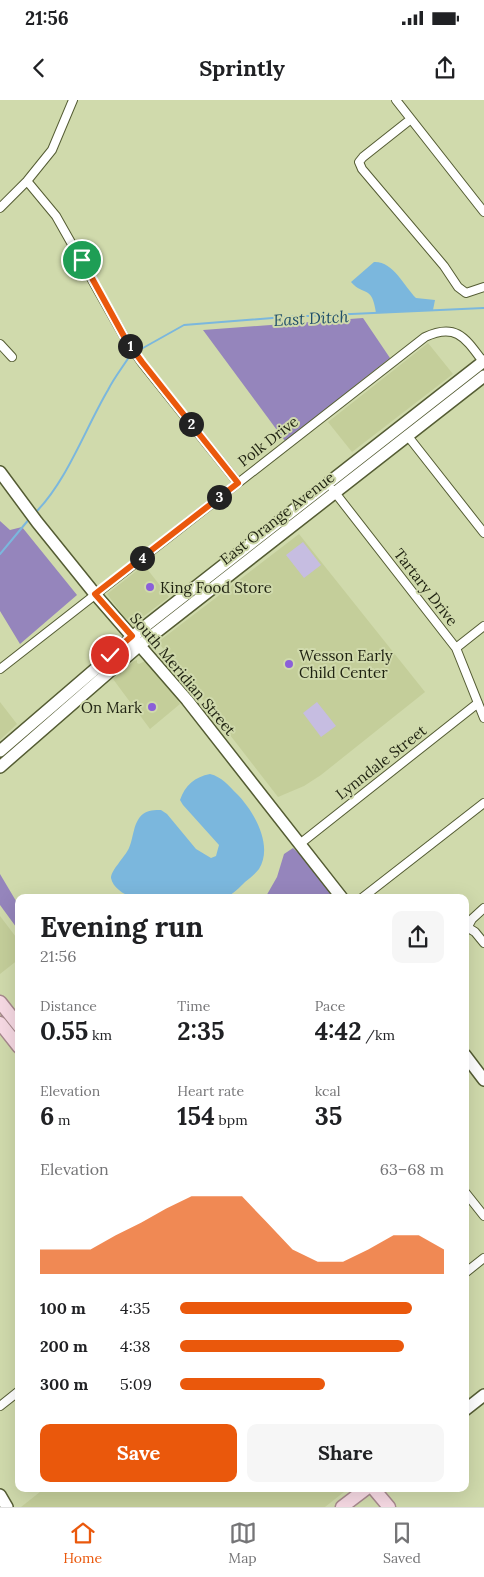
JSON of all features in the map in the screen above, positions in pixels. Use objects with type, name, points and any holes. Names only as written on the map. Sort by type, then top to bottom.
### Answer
[{"type":"main road","points":[[0,1002],[15,1021]]},
{"type":"main road","points":[[0,1023],[15,1042]]},
{"type":"main road","points":[[342,1507],[362,1492]]},
{"type":"main road","points":[[376,1492],[389,1507]]},
{"type":"street","points":[[0,208],[27,181],[52,150],[73,100]]},
{"type":"street","points":[[396,100],[484,212]]},
{"type":"street","points":[[411,119],[362,158],[359,164],[444,266],[458,287],[466,293],[484,287]]},
{"type":"street","points":[[27,181],[56,216],[126,340],[238,483]]},
{"type":"street","name":"Polk Drive","points":[[0,669],[425,336],[444,330],[458,333],[469,342],[484,362]]},
{"type":"street","points":[[0,344],[12,357]]},
{"type":"street","name":"East Orange Avenue","points":[[0,751],[484,362]]},
{"type":"street","name":"East Orange Avenue","points":[[330,487],[407,435],[484,376]]},
{"type":"street","points":[[407,435],[484,533]]},
{"type":"street","name":"South Meridian Street","points":[[0,472],[37,522],[95,594],[188,700],[339,894]]},
{"type":"street","name":"Tartary Drive","points":[[330,487],[456,648],[484,718]]},
{"type":"street","points":[[456,648],[484,626]]},
{"type":"street","name":"East Orange Avenue","points":[[0,767],[136,641]]},
{"type":"street","name":"Lynndale Street","points":[[301,843],[478,703]]},
{"type":"street","points":[[367,894],[484,802]]},
{"type":"street","points":[[469,924],[484,908]]},
{"type":"street","points":[[469,931],[475,932],[484,943]]},
{"type":"street","points":[[469,1060],[484,1080]]},
{"type":"street","points":[[469,1197],[484,1216]]},
{"type":"street","points":[[469,1270],[484,1258]]},
{"type":"street","points":[[0,1406],[15,1394]]},
{"type":"street","points":[[469,1407],[484,1395]]},
{"type":"street","points":[[0,1495],[7,1507]]},
{"type":"shaded area","points":[[363,318],[390,358],[285,441],[203,330]]},
{"type":"shaded area","points":[[428,343],[453,374],[352,452],[328,422]]},
{"type":"shaded area","points":[[0,521],[10,530],[22,527],[77,595],[20,644],[0,611]]},
{"type":"shaded area","name":"Wesson Early Child Center","points":[[299,534],[425,692],[321,775],[304,786],[278,797],[158,642]]},
{"type":"shaded area","points":[[303,542],[321,565],[304,578],[286,555]]},
{"type":"shaded area","points":[[144,565],[169,597],[140,619],[133,622],[125,618],[107,594]]},
{"type":"shaded area","points":[[137,660],[139,664],[145,661],[147,663],[180,704],[150,729],[113,679]]},
{"type":"shaded area","points":[[0,702],[17,724],[0,740]]},
{"type":"shaded area","points":[[317,702],[336,726],[321,737],[303,713]]},
{"type":"shaded area","points":[[293,848],[305,859],[334,894],[267,894],[277,877],[284,854]]},
{"type":"shaded area","points":[[0,874],[15,899],[15,926],[0,905]]},
{"type":"shaded area","points":[[0,916],[15,936],[15,962],[0,974]]},
{"type":"shaded area","points":[[40,1492],[344,1492],[325,1507],[21,1507]]},
{"type":"water","points":[[374,262],[387,266],[398,275],[416,298],[435,300],[433,310],[376,313],[370,294],[351,282]]},
{"type":"water","points":[[210,774],[221,779],[243,801],[255,818],[260,828],[264,849],[263,860],[259,869],[231,894],[124,894],[115,886],[111,878],[131,844],[137,821],[147,812],[161,810],[167,814],[196,849],[211,858],[216,856],[219,845],[180,800],[191,782]]},
{"type":"waterway","name":"East Ditch","points":[[143,348],[184,325],[285,317],[484,308]]},
{"type":"waterway","name":"East Ditch","points":[[35,513],[57,486],[110,386],[129,357]]},
{"type":"waterway","name":"East Ditch","points":[[0,554],[30,518]]},
{"type":"place","name":"King Food Store","points":[[150,587]]},
{"type":"place","name":"Wesson Early Child Center","points":[[289,664]]},
{"type":"place","name":"On Mark","points":[[152,707]]},
{"type":"route","points":[[82,260],[126,340],[238,483],[95,594],[132,636],[110,655]]}]
